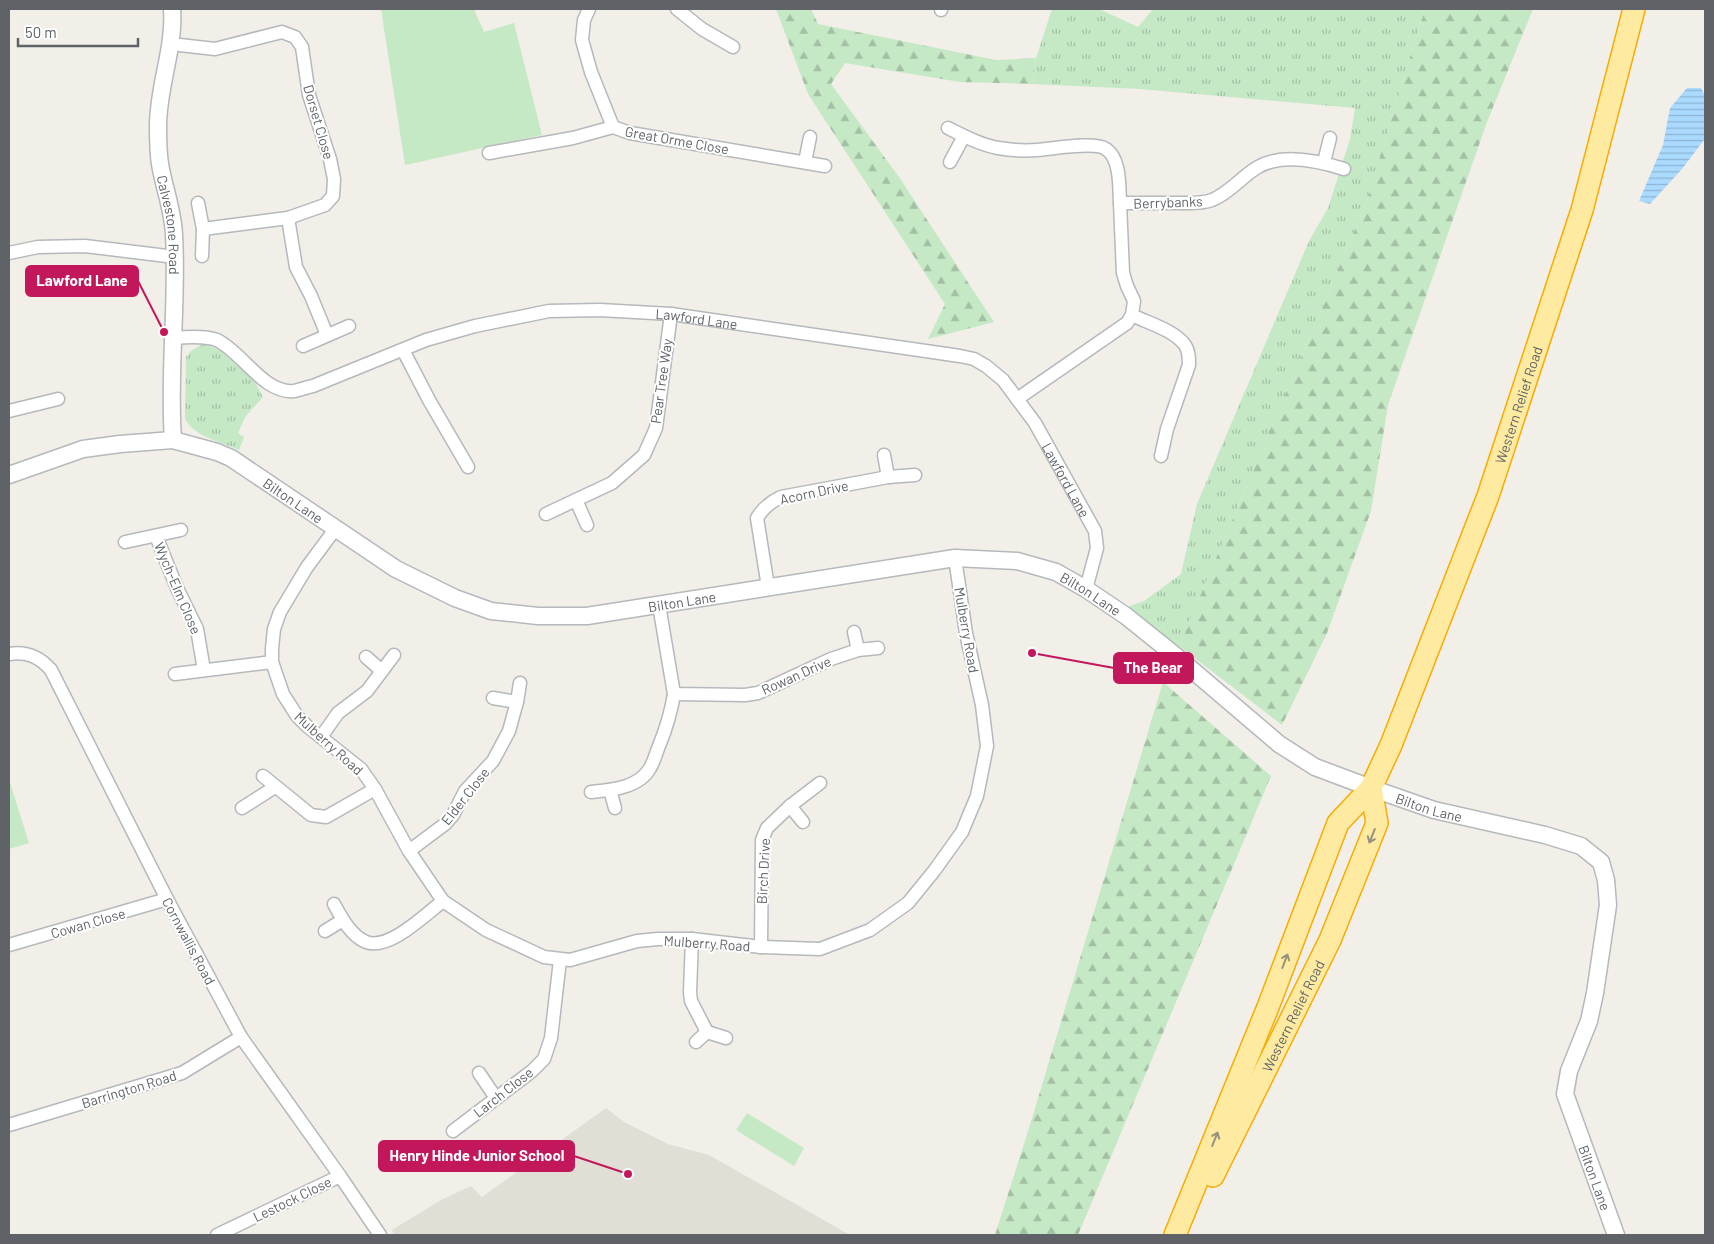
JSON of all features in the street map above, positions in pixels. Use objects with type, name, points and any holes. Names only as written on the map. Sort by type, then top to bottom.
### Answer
[{"type":"highway","name":"Western Relief Road","points":[[1176,1234],[1268,1007],[1338,823],[1371,788],[1391,745],[1488,496],[1582,210],[1634,9]]},
{"type":"highway","name":"Western Relief Road","points":[[1176,1234],[1208,1186],[1330,940],[1377,823],[1371,788]]},
{"type":"street","name":"Calvestone Road","points":[[172,9],[171,44],[159,116],[158,146],[174,233],[174,338],[170,409],[173,440]]},
{"type":"street","name":"Great Orme Close","points":[[589,9],[584,20],[582,40],[591,72],[614,127],[630,133],[825,166]]},
{"type":"street","points":[[677,9],[702,28],[733,47]]},
{"type":"street","name":"Dorset Close","points":[[171,44],[215,49],[282,32],[295,37],[302,47],[309,95],[330,159],[334,179],[333,196],[325,205],[288,218],[203,229]]},
{"type":"street","points":[[489,153],[573,138],[614,127]]},
{"type":"street","name":"Berrybanks","points":[[948,128],[998,148],[1035,150],[1088,146],[1105,148],[1114,156],[1120,203],[1123,273],[1134,301],[1132,315]]},
{"type":"street","points":[[950,162],[964,136]]},
{"type":"street","points":[[804,162],[810,137]]},
{"type":"street","points":[[1324,162],[1330,138]]},
{"type":"street","name":"Berrybanks","points":[[1120,203],[1196,202],[1211,200],[1222,195],[1258,167],[1282,159],[1324,162],[1344,169]]},
{"type":"street","points":[[198,203],[203,229],[202,256]]},
{"type":"street","points":[[288,218],[296,267],[311,296],[327,335]]},
{"type":"street","points":[[9,253],[38,247],[85,246],[175,256]]},
{"type":"street","name":"Lawford Lane","points":[[174,338],[189,337],[216,340],[237,354],[268,384],[293,391],[312,386],[426,340],[475,326],[549,311],[600,310],[671,314],[974,359],[1003,380],[1035,423],[1095,531],[1097,548],[1086,589]]},
{"type":"street","name":"Pear Tree Way","points":[[546,514],[612,483],[644,455],[656,428],[671,314]]},
{"type":"street","points":[[1016,399],[1127,323],[1132,315],[1172,334],[1184,344],[1189,354],[1189,365],[1166,429],[1161,456]]},
{"type":"street","points":[[303,346],[349,326]]},
{"type":"street","points":[[403,350],[468,467]]},
{"type":"street","points":[[9,411],[58,400]]},
{"type":"street","points":[[9,475],[83,449],[173,440]]},
{"type":"street","name":"Bilton Lane","points":[[173,440],[217,452],[231,458],[396,569],[454,598],[491,611],[538,616],[587,616],[955,558],[1017,561],[1056,572],[1086,589],[1126,616],[1279,744],[1315,767],[1434,810],[1581,846],[1601,862],[1606,880],[1608,905],[1596,993],[1589,1021],[1569,1072],[1565,1094],[1616,1235]]},
{"type":"street","points":[[884,455],[888,477]]},
{"type":"street","name":"Acorn Drive","points":[[768,587],[757,518],[768,505],[781,497],[888,477],[915,475]]},
{"type":"street","points":[[576,500],[587,525]]},
{"type":"street","name":"Mulberry Road","points":[[336,528],[307,567],[280,612],[274,629],[272,662],[283,694],[297,716],[361,769],[375,789],[409,851],[443,901],[486,930],[544,958],[560,960],[570,960],[637,941],[658,939],[692,939],[761,947],[820,949],[870,930],[908,903],[962,832],[977,796],[987,746],[982,706],[966,633],[955,558]]},
{"type":"street","name":"Wych-Elm Close","points":[[125,542],[181,530]]},
{"type":"street","name":"Wych-Elm Close","points":[[156,536],[177,588],[197,629],[204,670]]},
{"type":"street","points":[[591,792],[626,786],[638,780],[650,769],[670,720],[674,694],[659,605]]},
{"type":"street","points":[[854,632],[858,650]]},
{"type":"street","name":"Rowan Drive","points":[[674,694],[745,695],[758,693],[831,659],[858,650],[878,648]]},
{"type":"street","name":"Cornwallis Road","points":[[9,654],[21,652],[33,656],[45,663],[51,670],[167,900],[241,1036],[380,1235]]},
{"type":"street","points":[[321,737],[338,713],[367,691],[394,655]]},
{"type":"street","points":[[366,657],[382,671]]},
{"type":"street","points":[[175,674],[272,662]]},
{"type":"street","name":"Elder Close","points":[[409,851],[445,824],[453,815],[465,791],[493,761],[509,732],[520,683]]},
{"type":"street","points":[[493,698],[516,702]]},
{"type":"street","points":[[263,776],[311,815],[326,817],[375,789]]},
{"type":"street","name":"Birch Drive","points":[[761,947],[762,840],[767,828],[790,806],[820,783]]},
{"type":"street","points":[[242,808],[275,787]]},
{"type":"street","points":[[610,790],[615,808]]},
{"type":"street","points":[[790,806],[803,822]]},
{"type":"street","name":"Cowan Close","points":[[9,945],[167,900]]},
{"type":"street","points":[[334,904],[343,920],[357,936],[367,942],[384,942],[408,929],[443,901]]},
{"type":"street","points":[[325,931],[343,920]]},
{"type":"street","points":[[692,939],[690,992],[692,1001],[707,1032],[726,1038]]},
{"type":"street","name":"Larch Close","points":[[453,1131],[532,1071],[544,1059],[551,1038],[560,960]]},
{"type":"street","points":[[696,1042],[707,1032]]},
{"type":"street","name":"Barrington Road","points":[[9,1125],[182,1073],[241,1036]]},
{"type":"street","points":[[479,1073],[496,1098]]},
{"type":"street","name":"Lestock Close","points":[[217,1235],[340,1176]]},
{"type":"shaded area","points":[[606,1108],[624,1122],[668,1144],[709,1155],[850,1235],[394,1235],[392,1230],[441,1200],[471,1186],[482,1197]]},
{"type":"green space","points":[[381,9],[474,9],[484,32],[514,23],[542,135],[405,165]]},
{"type":"green space","points":[[776,9],[811,9],[818,24],[996,60],[1036,58],[1032,84],[960,82],[845,63],[831,84],[899,177],[994,322],[928,339],[945,304],[808,94]]},
{"type":"green space","points":[[1052,9],[1099,9],[1138,27],[1153,9],[1425,9],[1367,201],[1179,646],[1124,608],[1144,601],[1181,574],[1197,504],[1309,241],[1328,208],[1350,139],[1355,108],[1140,89],[1032,84],[1036,58]]},
{"type":"green space","points":[[1425,9],[1533,9],[1487,122],[1388,405],[1371,511],[1327,633],[1282,725],[1179,646],[1367,201]]},
{"type":"green space","points":[[203,344],[219,349],[240,367],[255,382],[263,397],[245,417],[238,433],[244,437],[239,450],[195,431],[185,419],[186,357],[191,351]]},
{"type":"green space","points":[[1163,682],[1271,776],[1078,1235],[995,1235],[1030,1125]]},
{"type":"green space","points":[[9,779],[29,843],[9,849]]},
{"type":"green space","points":[[747,1113],[804,1148],[794,1166],[736,1130]]},
{"type":"water","points":[[1687,88],[1701,88],[1705,96],[1704,140],[1682,169],[1650,204],[1639,201],[1663,145],[1670,108]]},
{"type":"place","name":"Lawford Lane","points":[[164,332]]},
{"type":"place","name":"The Bear","points":[[1032,653]]},
{"type":"place","name":"Henry Hinde Junior School","points":[[628,1174]]}]
